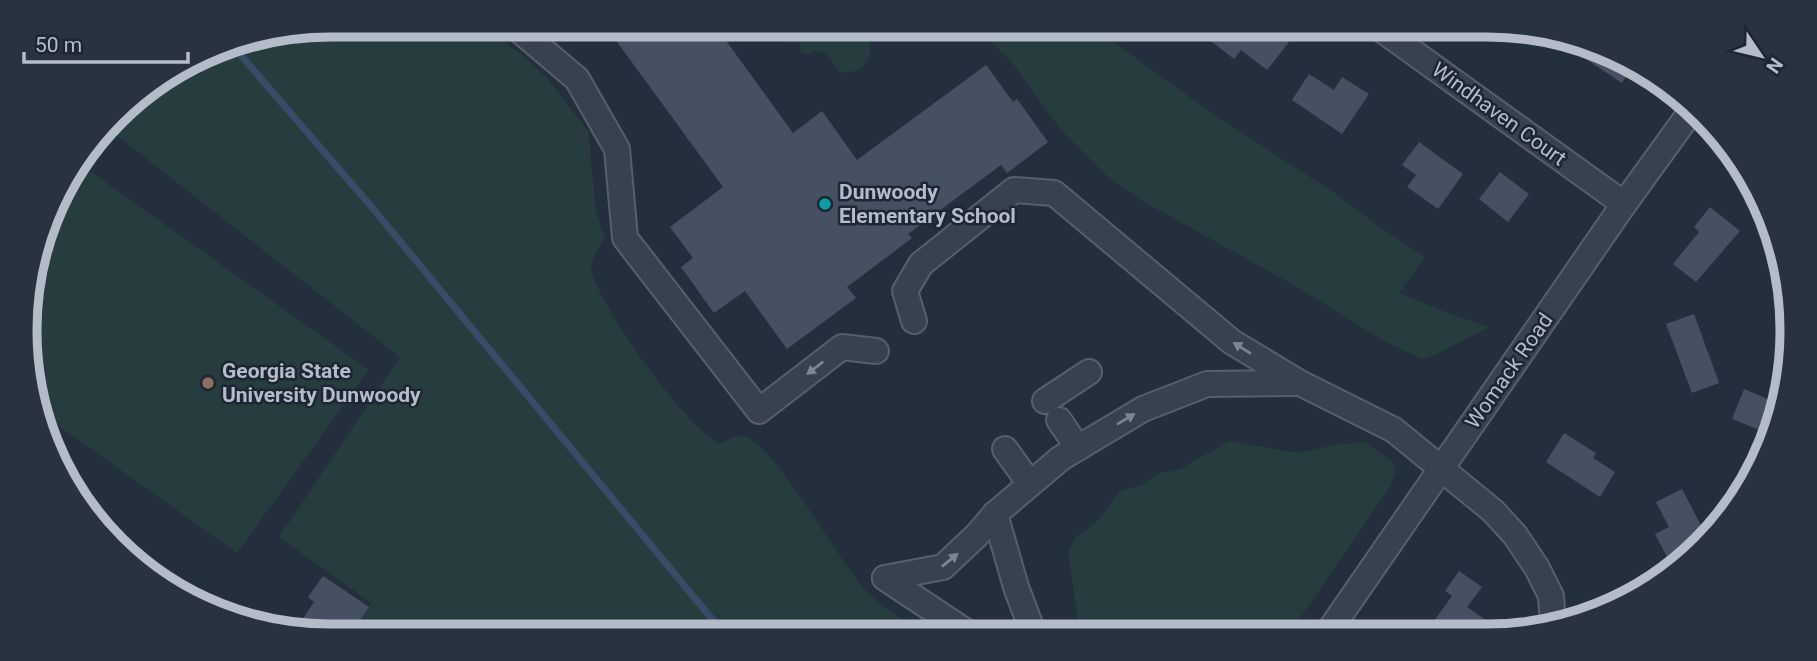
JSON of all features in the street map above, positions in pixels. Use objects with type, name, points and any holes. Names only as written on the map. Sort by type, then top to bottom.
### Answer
[{"type":"street","points":[[527,37],[577,79],[617,149],[625,238],[760,411],[842,347],[876,351]]},
{"type":"street","name":"Windhaven Court","points":[[1392,37],[1624,204]]},
{"type":"street","name":"Womack Road","points":[[1335,624],[1687,117]]},
{"type":"street","points":[[914,321],[905,291],[921,264],[1014,190],[1054,193],[1232,342],[1300,383],[1394,430],[1493,511],[1515,535],[1537,568],[1550,596],[1552,617]]},
{"type":"street","points":[[1078,448],[1052,411],[1088,372]]},
{"type":"street","points":[[954,624],[885,578],[943,567],[977,536],[995,514],[1061,458],[1143,409],[1207,384],[1300,383]]},
{"type":"street","points":[[1004,449],[1030,484]]},
{"type":"street","points":[[995,514],[1030,624]]},
{"type":"green space","points":[[311,37],[496,37],[525,57],[546,77],[588,131],[596,212],[605,238],[591,266],[596,283],[624,334],[666,390],[705,434],[720,444],[732,438],[745,437],[758,445],[774,461],[869,594],[909,624],[357,624],[371,603],[279,537],[400,357],[114,133],[152,97],[184,76],[236,52],[273,42]]},
{"type":"green space","points":[[769,37],[867,37],[870,52],[866,62],[857,70],[840,72],[824,52],[815,51],[808,55],[801,52],[797,41],[780,42]]},
{"type":"green space","points":[[986,37],[1107,37],[1220,119],[1333,192],[1425,257],[1399,293],[1489,327],[1422,359],[1386,342],[1292,284],[1141,200],[1108,177],[1060,129],[1011,61]]},
{"type":"green space","name":"Georgia State University Dunwoody","points":[[85,168],[369,370],[237,553],[51,420],[42,388],[37,350],[39,292],[52,236]]},
{"type":"green space","points":[[1229,441],[1298,453],[1365,442],[1393,462],[1396,471],[1390,487],[1296,624],[1078,624],[1068,552],[1076,537],[1097,522],[1120,491],[1141,485],[1159,473],[1181,469]]},
{"type":"building","name":"Dunwoody Elementary School","points":[[613,37],[723,37],[793,133],[822,111],[857,160],[986,65],[1013,102],[1017,99],[1048,142],[1007,173],[1001,165],[908,234],[912,238],[847,287],[856,298],[787,349],[745,291],[714,313],[681,267],[693,258],[670,227],[723,187]]},
{"type":"building","points":[[1283,37],[1289,42],[1267,70],[1241,50],[1234,59],[1208,39]]},
{"type":"building","points":[[1581,52],[1628,74],[1622,83],[1578,54]]},
{"type":"building","points":[[1309,74],[1334,90],[1342,77],[1369,94],[1342,134],[1292,100]]},
{"type":"building","points":[[1419,142],[1463,174],[1438,209],[1407,187],[1416,175],[1402,165]]},
{"type":"building","points":[[1500,172],[1529,194],[1508,222],[1479,199]]},
{"type":"building","points":[[1710,207],[1740,231],[1696,282],[1673,264],[1699,232],[1694,227]]},
{"type":"building","points":[[1694,314],[1719,383],[1692,393],[1666,324]]},
{"type":"building","points":[[1744,389],[1772,401],[1763,431],[1732,419]]},
{"type":"building","points":[[1564,433],[1596,453],[1593,458],[1615,472],[1600,497],[1546,462]]},
{"type":"building","points":[[1682,489],[1703,529],[1681,550],[1667,557],[1655,534],[1669,527],[1656,502]]},
{"type":"building","points":[[1459,571],[1482,587],[1467,607],[1492,624],[1438,624],[1434,621],[1452,596],[1445,591]]},
{"type":"building","points":[[323,576],[369,607],[357,624],[300,623],[314,602],[308,597]]},
{"type":"waterway","points":[[238,52],[370,205],[716,624]]},
{"type":"place","name":"Dunwoody Elementary School","points":[[825,204]]},
{"type":"place","name":"Georgia State University Dunwoody","points":[[208,383]]}]
